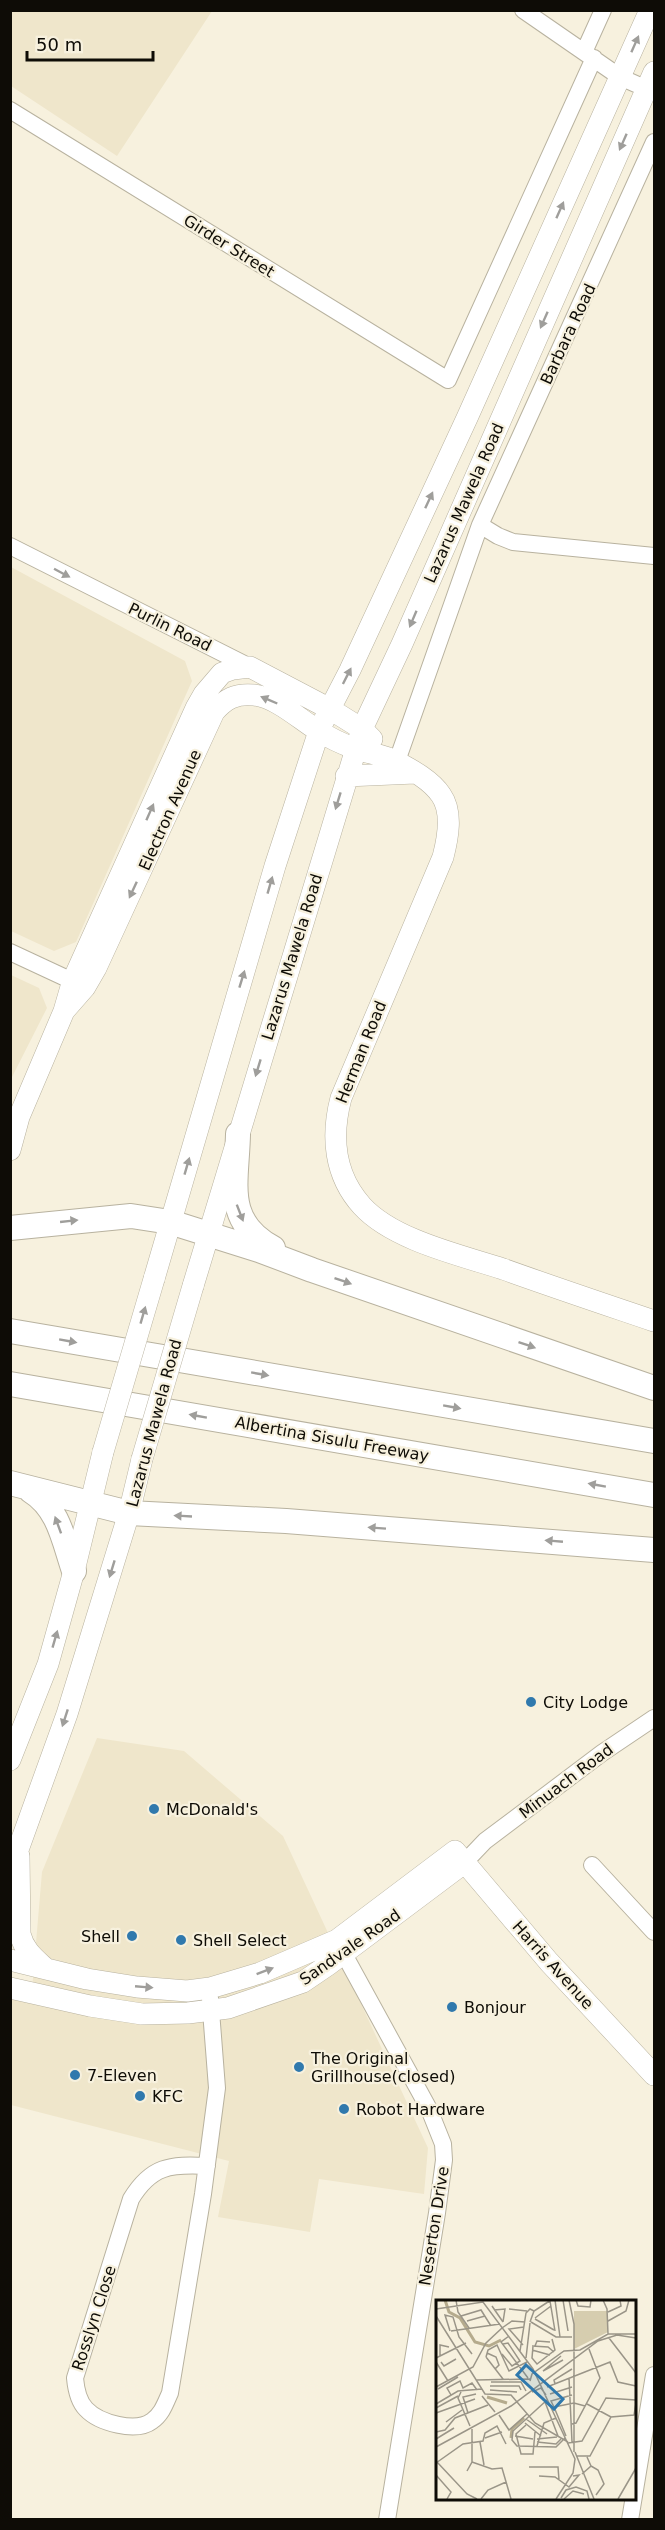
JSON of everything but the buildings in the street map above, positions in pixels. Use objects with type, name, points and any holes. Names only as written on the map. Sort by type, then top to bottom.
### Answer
[{"type":"highway","points":[[238,1134],[236,1202],[240,1218],[257,1238],[312,1270]]},
{"type":"highway","points":[[10,1228],[131,1216],[170,1222],[259,1250],[654,1388]]},
{"type":"highway","points":[[10,1331],[654,1441]]},
{"type":"highway","name":"Albertina Sisulu Freeway","points":[[10,1384],[654,1495]]},
{"type":"highway","points":[[19,1486],[129,1513],[344,1525],[654,1550]]},
{"type":"highway","points":[[19,1486],[39,1496],[51,1508],[74,1571]]},
{"type":"main road","name":"Lazarus Mawela Road","points":[[10,1760],[48,1664],[74,1571],[103,1452],[272,877],[319,731],[350,670],[467,418],[650,10]]},
{"type":"main road","name":"Lazarus Mawela Road","points":[[10,1872],[19,1853],[67,1714],[129,1513],[142,1459],[208,1235],[358,739],[651,80]]},
{"type":"main road","name":"Purlin Road","points":[[250,667],[330,709]]},
{"type":"main road","name":"Electron Avenue","points":[[10,1150],[15,1121],[63,1011],[79,983],[204,694],[222,673],[250,667]]},
{"type":"main road","name":"Electron Avenue","points":[[79,983],[96,968],[214,712],[222,702],[233,696],[264,698],[319,731]]},
{"type":"main road","name":"Herman Road","points":[[330,709],[358,739],[416,773],[441,795],[447,811],[447,842],[438,871],[342,1098],[336,1138],[338,1163],[342,1174],[362,1206],[393,1229],[441,1248],[654,1321]]},
{"type":"main road","name":"Herman Road","points":[[319,731],[358,739]]},
{"type":"main road","points":[[346,776],[416,773]]},
{"type":"main road","points":[[19,1853],[20,1934],[23,1945],[45,1968]]},
{"type":"main road","name":"Sandvale Road","points":[[10,1988],[90,2006],[142,2014],[211,2011],[228,2008],[303,1982],[340,1947],[459,1857]]},
{"type":"main road","name":"Harris Avenue","points":[[459,1857],[549,1962],[654,2075]]},
{"type":"main road","name":"Sandvale Road","points":[[10,1960],[87,1979],[137,1987],[187,1991],[210,1988],[340,1947]]},
{"type":"street","points":[[523,10],[620,77],[651,80]]},
{"type":"street","points":[[589,55],[603,10]]},
{"type":"street","name":"Girder Street","points":[[10,110],[448,380],[589,55]]},
{"type":"street","name":"Barbara Road","points":[[394,760],[480,525],[654,142]]},
{"type":"street","points":[[480,525],[513,542],[654,556]]},
{"type":"street","name":"Purlin Road","points":[[10,546],[250,667]]},
{"type":"street","points":[[10,952],[79,983]]},
{"type":"street","name":"Minuach Road","points":[[459,1857],[479,1846],[602,1753],[654,1718]]},
{"type":"street","points":[[592,1865],[654,1932]]},
{"type":"street","name":"Neserton Drive","points":[[340,1947],[429,2109],[443,2144],[443,2166],[437,2213],[387,2520]]},
{"type":"street","name":"Rosslyn Close","points":[[207,2166],[180,2164],[162,2169],[142,2181],[131,2199],[75,2378],[76,2390],[82,2404],[101,2419],[130,2426],[146,2425],[158,2416],[170,2393],[207,2166],[217,2088],[210,1988]]},
{"type":"street","points":[[635,2490],[654,2375]]},
{"type":"street","points":[[630,2520],[633,2500]]},
{"type":"shaded area","points":[[10,11],[212,11],[117,156],[11,86]]},
{"type":"shaded area","points":[[11,567],[185,661],[192,681],[76,942],[54,951],[11,931]]},
{"type":"shaded area","points":[[11,975],[39,988],[47,1008],[11,1079]]},
{"type":"shaded area","points":[[97,1738],[184,1751],[283,1836],[428,2148],[424,2194],[319,2179],[310,2232],[218,2217],[229,2161],[11,2105],[10,1986],[32,1990],[42,1872]]},
{"type":"place","name":"City Lodge","points":[[531,1702]]},
{"type":"place","name":"McDonald's","points":[[154,1809]]},
{"type":"place","name":"Shell","points":[[132,1936]]},
{"type":"place","name":"Shell Select","points":[[181,1940]]},
{"type":"place","name":"Bonjour","points":[[452,2007]]},
{"type":"place","name":"The Original Grillhouse(closed)","points":[[299,2067]]},
{"type":"place","name":"7-Eleven","points":[[75,2075]]},
{"type":"place","name":"KFC","points":[[140,2096]]},
{"type":"place","name":"Robot Hardware","points":[[344,2109]]}]
